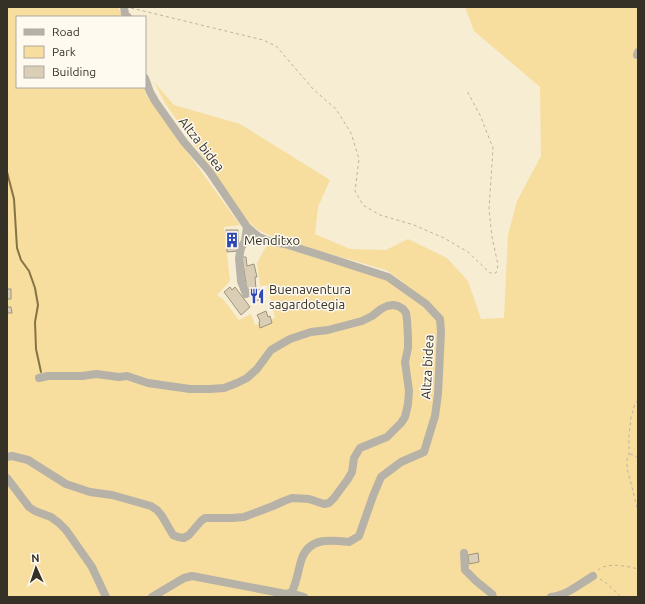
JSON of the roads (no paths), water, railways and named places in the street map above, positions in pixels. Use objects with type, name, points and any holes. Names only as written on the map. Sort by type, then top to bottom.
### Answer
[{"type":"street","name":"Altza bidea","points":[[146,81],[155,101],[184,142],[209,170],[247,227],[259,237],[388,277],[426,304],[440,319],[442,332],[438,394],[435,416],[424,452],[401,462],[381,477],[359,536],[349,542],[333,540],[321,541],[310,546],[303,556],[292,592]]},
{"type":"street","points":[[246,294],[241,281],[239,258],[241,248],[245,241],[247,227]]},
{"type":"street","points":[[7,457],[12,456],[28,460],[66,484],[90,492],[112,495],[151,506],[162,516],[173,535],[184,538],[189,535],[205,518],[244,517],[292,498],[309,499],[324,504],[334,498],[348,479],[352,472],[354,458],[360,448],[387,437],[402,423],[405,417],[409,391],[405,362],[408,348],[406,313],[398,306],[386,306],[362,321],[328,330],[311,332],[290,339],[271,350],[257,369],[247,378],[224,388],[190,389],[148,383],[127,376],[119,377],[96,374],[82,376],[48,376],[39,378]]},
{"type":"street","points":[[7,478],[29,507],[35,512],[51,517],[66,530],[92,567],[106,597]]},
{"type":"street","points":[[464,553],[465,570],[494,597]]},
{"type":"street","points":[[152,597],[184,578],[192,576],[286,594],[292,592],[304,597]]},
{"type":"street","points":[[551,597],[559,596],[572,590],[593,576]]},
{"type":"waterway","points":[[7,172],[14,199],[17,248],[21,260],[29,271],[35,288],[38,305],[35,322],[36,349],[41,372]]},
{"type":"place","name":"Menditxo","points":[[232,240]]},
{"type":"place","name":"Buenaventura sagardotegia","points":[[257,296]]}]
